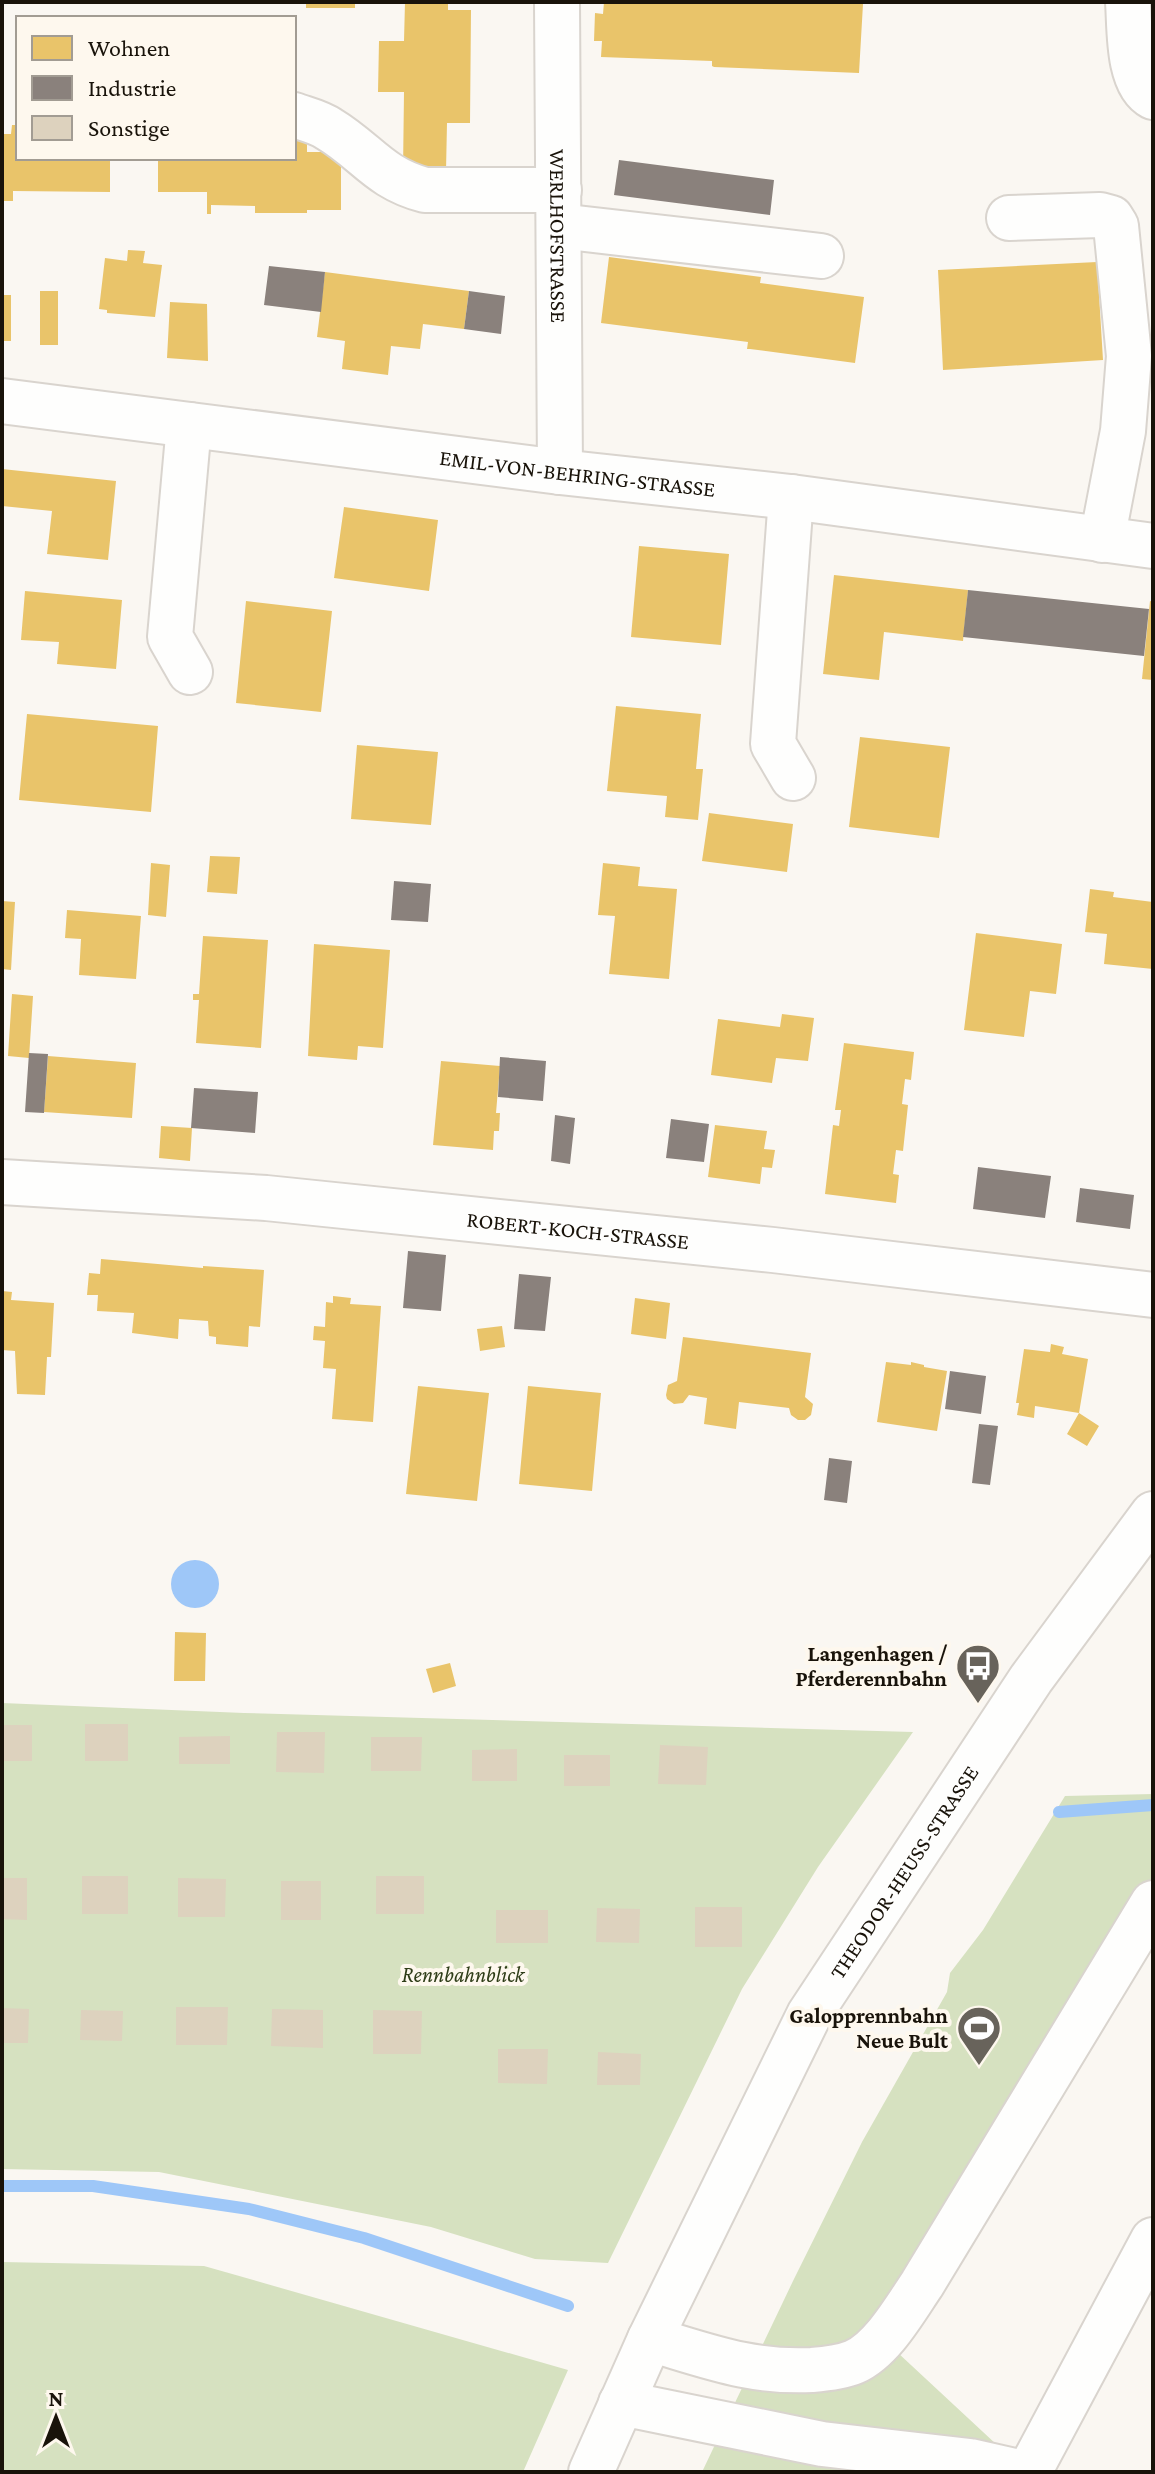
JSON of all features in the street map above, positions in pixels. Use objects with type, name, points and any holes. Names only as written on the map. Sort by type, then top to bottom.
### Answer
[{"type":"street","name":"WERLHOFSTRASSE","points":[[557,2],[560,472]]},
{"type":"street","points":[[1128,2],[1132,62],[1145,93],[1153,97]]},
{"type":"street","points":[[296,116],[328,128],[384,174],[425,190],[559,208],[821,256]]},
{"type":"street","points":[[1009,218],[1100,215],[1111,218],[1116,226],[1129,356],[1123,431],[1102,540]]},
{"type":"street","name":"EMIL-VON-BEHRING-STRASSE","points":[[2,401],[560,472],[791,497],[1153,546]]},
{"type":"street","points":[[189,425],[170,637],[190,672]]},
{"type":"street","points":[[791,497],[773,744],[793,778]]},
{"type":"street","name":"ROBERT-KOCH-STRASSE","points":[[2,1182],[266,1198],[773,1250],[1153,1295]]},
{"type":"street","name":"THEODOR-HEUSS-STRASSE","points":[[591,2472],[650,2339],[809,2015],[1031,1679],[1153,1514]]},
{"type":"street","points":[[650,2339],[738,2365],[780,2371],[824,2369],[855,2362],[883,2339],[922,2284],[1153,1903]]},
{"type":"street","points":[[1029,2472],[1153,2240]]},
{"type":"street","points":[[621,2403],[822,2444],[970,2461],[1019,2472]]},
{"type":"green space","name":"Rennbahnblick","points":[[2,1703],[913,1732],[818,1867],[742,1989],[608,2263],[535,2259],[431,2227],[159,2172],[2,2169]]},
{"type":"green space","name":"Galopprennbahn Neue Bult","points":[[1153,1794],[1153,1903],[883,2339],[1026,2472],[702,2472],[862,2142],[947,1992],[950,1973],[983,1930],[1065,1796]]},
{"type":"green space","points":[[2,2262],[204,2266],[568,2370],[523,2472],[2,2472]]},
{"type":"water","points":[[195,1560],[212,1567],[219,1584],[212,1601],[195,1608],[178,1601],[171,1584],[178,1567]]},
{"type":"building: Wohnen","points":[[306,2],[355,2],[355,8],[306,8]]},
{"type":"building: Wohnen","points":[[405,2],[448,2],[448,10],[471,10],[470,123],[447,123],[446,171],[403,171],[404,92],[378,92],[379,41],[404,41]]},
{"type":"building: Wohnen","points":[[604,2],[863,4],[859,73],[714,67],[712,61],[601,57],[602,41],[594,41],[595,13],[603,14]]},
{"type":"building: Wohnen","points":[[12,125],[16,125],[16,160],[110,160],[110,192],[13,191],[13,201],[2,201],[2,134],[11,134]]},
{"type":"building: Wohnen","points":[[296,139],[307,139],[307,152],[341,152],[341,210],[255,213],[255,206],[211,205],[211,214],[207,214],[207,192],[158,192],[158,160],[296,160]]},
{"type":"building: Wohnen","points":[[128,250],[145,251],[143,263],[162,265],[155,317],[107,313],[107,310],[99,309],[105,258],[127,261]]},
{"type":"building: Wohnen","points":[[609,257],[761,277],[760,283],[864,297],[855,363],[747,349],[748,342],[601,323]]},
{"type":"building: Wohnen","points":[[1097,262],[1103,360],[943,370],[938,270]]},
{"type":"building: Wohnen","points":[[325,272],[469,291],[464,329],[423,324],[420,349],[391,346],[388,375],[342,369],[345,341],[317,337]]},
{"type":"building: Wohnen","points":[[40,291],[58,291],[58,345],[40,345]]},
{"type":"building: Wohnen","points":[[2,295],[11,295],[11,341],[2,341]]},
{"type":"building: Wohnen","points":[[170,302],[207,304],[208,361],[167,358]]},
{"type":"building: Wohnen","points":[[2,469],[116,481],[108,560],[47,554],[52,511],[2,506]]},
{"type":"building: Wohnen","points":[[344,507],[438,520],[429,591],[334,578]]},
{"type":"building: Wohnen","points":[[639,546],[729,554],[721,645],[631,637]]},
{"type":"building: Wohnen","points":[[834,575],[968,590],[963,641],[884,632],[879,680],[823,674]]},
{"type":"building: Wohnen","points":[[25,591],[122,600],[116,669],[57,664],[59,642],[21,640]]},
{"type":"building: Wohnen","points":[[246,601],[332,611],[321,712],[236,703]]},
{"type":"building: Wohnen","points":[[1150,601],[1153,602],[1153,680],[1142,679]]},
{"type":"building: Wohnen","points":[[616,706],[701,714],[696,769],[703,769],[698,820],[665,817],[667,796],[607,791]]},
{"type":"building: Wohnen","points":[[27,714],[158,726],[151,812],[19,800]]},
{"type":"building: Wohnen","points":[[860,737],[950,747],[939,838],[849,827]]},
{"type":"building: Wohnen","points":[[357,745],[438,752],[431,825],[351,819]]},
{"type":"building: Wohnen","points":[[709,813],[793,824],[787,872],[702,861]]},
{"type":"building: Wohnen","points":[[210,856],[240,857],[237,894],[207,892]]},
{"type":"building: Wohnen","points":[[151,863],[170,865],[166,917],[148,915]]},
{"type":"building: Wohnen","points":[[603,863],[640,867],[638,886],[677,889],[669,979],[609,974],[615,916],[598,915]]},
{"type":"building: Wohnen","points":[[1090,889],[1114,892],[1113,897],[1153,902],[1153,969],[1104,964],[1107,934],[1085,932]]},
{"type":"building: Wohnen","points":[[2,901],[15,902],[11,970],[2,969]]},
{"type":"building: Wohnen","points":[[67,910],[141,916],[136,979],[79,975],[81,939],[65,938]]},
{"type":"building: Wohnen","points":[[976,933],[1062,944],[1056,994],[1030,991],[1024,1037],[964,1030]]},
{"type":"building: Wohnen","points":[[203,936],[268,940],[261,1048],[196,1043],[199,1000],[193,1000],[193,994],[199,994]]},
{"type":"building: Wohnen","points":[[314,944],[390,950],[383,1048],[358,1046],[357,1060],[308,1056]]},
{"type":"building: Wohnen","points":[[12,994],[33,996],[29,1058],[8,1056]]},
{"type":"building: Wohnen","points":[[782,1014],[814,1018],[808,1061],[776,1058],[772,1083],[711,1075],[718,1019],[780,1027]]},
{"type":"building: Wohnen","points":[[844,1043],[914,1052],[911,1080],[905,1079],[902,1104],[908,1105],[903,1151],[896,1150],[893,1174],[899,1175],[896,1203],[825,1194],[833,1125],[839,1126],[841,1110],[835,1110]]},
{"type":"building: Wohnen","points":[[48,1056],[136,1063],[132,1118],[44,1112]]},
{"type":"building: Wohnen","points":[[441,1061],[500,1066],[496,1113],[500,1113],[499,1131],[494,1131],[493,1150],[433,1145]]},
{"type":"building: Wohnen","points":[[715,1125],[767,1131],[764,1149],[775,1150],[772,1168],[762,1167],[760,1184],[708,1177]]},
{"type":"building: Wohnen","points":[[161,1126],[192,1128],[190,1161],[159,1158]]},
{"type":"building: Wohnen","points":[[101,1259],[264,1270],[260,1327],[249,1326],[248,1347],[216,1344],[216,1337],[209,1336],[208,1321],[179,1319],[178,1339],[132,1333],[134,1313],[97,1311],[98,1295],[87,1295],[89,1273],[100,1274]]},
{"type":"building: Wohnen","points":[[2,1291],[12,1292],[11,1300],[54,1303],[45,1395],[17,1394],[15,1351],[2,1350]]},
{"type":"building: Wohnen","points":[[333,1296],[351,1298],[350,1304],[381,1306],[373,1422],[332,1419],[336,1369],[323,1368],[325,1341],[313,1340],[314,1326],[325,1327],[326,1302],[333,1303]]},
{"type":"building: Wohnen","points":[[635,1298],[670,1303],[666,1339],[631,1334]]},
{"type":"building: Wohnen","points":[[502,1326],[505,1347],[480,1351],[477,1329]]},
{"type":"building: Wohnen","points":[[683,1337],[811,1353],[805,1397],[813,1404],[811,1415],[805,1420],[798,1420],[791,1415],[789,1408],[739,1402],[736,1429],[704,1424],[707,1398],[689,1395],[683,1403],[674,1404],[666,1395],[668,1385],[677,1381]]},
{"type":"building: Wohnen","points":[[1051,1344],[1064,1347],[1062,1354],[1088,1359],[1079,1413],[1035,1406],[1034,1418],[1017,1415],[1024,1349],[1050,1352]]},
{"type":"building: Wohnen","points":[[886,1362],[911,1365],[911,1362],[947,1371],[937,1431],[877,1422]]},
{"type":"building: Wohnen","points":[[418,1386],[489,1393],[477,1501],[406,1494]]},
{"type":"building: Wohnen","points":[[528,1386],[601,1393],[592,1491],[519,1484]]},
{"type":"building: Wohnen","points":[[1079,1413],[1099,1426],[1087,1446],[1067,1434]]},
{"type":"building: Wohnen","points":[[175,1632],[206,1633],[205,1681],[174,1681]]},
{"type":"building: Wohnen","points":[[450,1663],[456,1686],[433,1693],[426,1669]]},
{"type":"building: Industrie","points":[[619,160],[774,180],[770,215],[614,195]]},
{"type":"building: Industrie","points":[[269,266],[325,272],[321,312],[264,305]]},
{"type":"building: Industrie","points":[[469,291],[505,296],[501,334],[464,329]]},
{"type":"building: Industrie","points":[[968,590],[1149,609],[1144,656],[963,637]]},
{"type":"building: Industrie","points":[[394,881],[431,884],[428,922],[391,920]]},
{"type":"building: Industrie","points":[[29,1053],[48,1054],[44,1113],[25,1112]]},
{"type":"building: Industrie","points":[[500,1057],[546,1061],[543,1101],[498,1097]]},
{"type":"building: Industrie","points":[[194,1088],[258,1092],[255,1133],[191,1128]]},
{"type":"building: Industrie","points":[[555,1115],[575,1118],[570,1164],[551,1161]]},
{"type":"building: Industrie","points":[[671,1119],[709,1124],[704,1162],[666,1158]]},
{"type":"building: Industrie","points":[[978,1167],[1051,1176],[1045,1218],[973,1209]]},
{"type":"building: Industrie","points":[[1080,1188],[1134,1195],[1130,1229],[1076,1222]]},
{"type":"building: Industrie","points":[[408,1251],[446,1255],[441,1311],[403,1308]]},
{"type":"building: Industrie","points":[[519,1274],[551,1277],[545,1331],[514,1329]]},
{"type":"building: Industrie","points":[[950,1371],[986,1376],[981,1414],[945,1409]]},
{"type":"building: Industrie","points":[[979,1424],[998,1426],[990,1485],[972,1483]]},
{"type":"building: Industrie","points":[[829,1458],[852,1461],[847,1503],[824,1500]]},
{"type":"building: Sonstige","points":[[85,1724],[128,1724],[128,1761],[85,1761]]},
{"type":"building: Sonstige","points":[[2,1725],[32,1725],[32,1761],[2,1761]]},
{"type":"building: Sonstige","points":[[277,1732],[325,1732],[324,1773],[276,1772]]},
{"type":"building: Sonstige","points":[[230,1736],[230,1764],[179,1764],[179,1737]]},
{"type":"building: Sonstige","points":[[371,1737],[422,1737],[421,1771],[371,1771]]},
{"type":"building: Sonstige","points":[[660,1745],[708,1747],[706,1785],[658,1784]]},
{"type":"building: Sonstige","points":[[517,1749],[517,1781],[472,1781],[472,1750]]},
{"type":"building: Sonstige","points":[[564,1755],[610,1755],[610,1786],[564,1786]]},
{"type":"building: Sonstige","points":[[82,1876],[128,1876],[128,1914],[82,1914]]},
{"type":"building: Sonstige","points":[[376,1876],[424,1876],[424,1914],[376,1914]]},
{"type":"building: Sonstige","points":[[2,1878],[27,1878],[27,1920],[2,1919]]},
{"type":"building: Sonstige","points":[[178,1878],[226,1879],[225,1917],[178,1917]]},
{"type":"building: Sonstige","points":[[281,1881],[321,1881],[321,1920],[281,1920]]},
{"type":"building: Sonstige","points":[[695,1907],[742,1907],[742,1947],[695,1947]]},
{"type":"building: Sonstige","points":[[597,1908],[640,1909],[639,1943],[596,1942]]},
{"type":"building: Sonstige","points":[[496,1910],[548,1910],[548,1943],[496,1943]]},
{"type":"building: Sonstige","points":[[176,2007],[228,2007],[227,2045],[176,2045]]},
{"type":"building: Sonstige","points":[[2,2008],[29,2009],[28,2043],[2,2043]]},
{"type":"building: Sonstige","points":[[272,2009],[323,2010],[323,2048],[271,2046]]},
{"type":"building: Sonstige","points":[[81,2010],[123,2011],[122,2041],[80,2040]]},
{"type":"building: Sonstige","points":[[373,2010],[422,2011],[421,2054],[373,2054]]},
{"type":"building: Sonstige","points":[[498,2049],[548,2049],[547,2084],[498,2083]]},
{"type":"building: Sonstige","points":[[598,2052],[641,2054],[640,2085],[597,2085]]},
{"type":"waterway","points":[[1059,1812],[1153,1805]]},
{"type":"waterway","points":[[2,2186],[93,2186],[249,2209],[364,2238],[568,2306]]},
{"type":"place","name":"Langenhagen / Pferderennbahn","points":[[978,1705]]},
{"type":"place","name":"Galopprennbahn Neue Bult","points":[[979,2067]]}]
